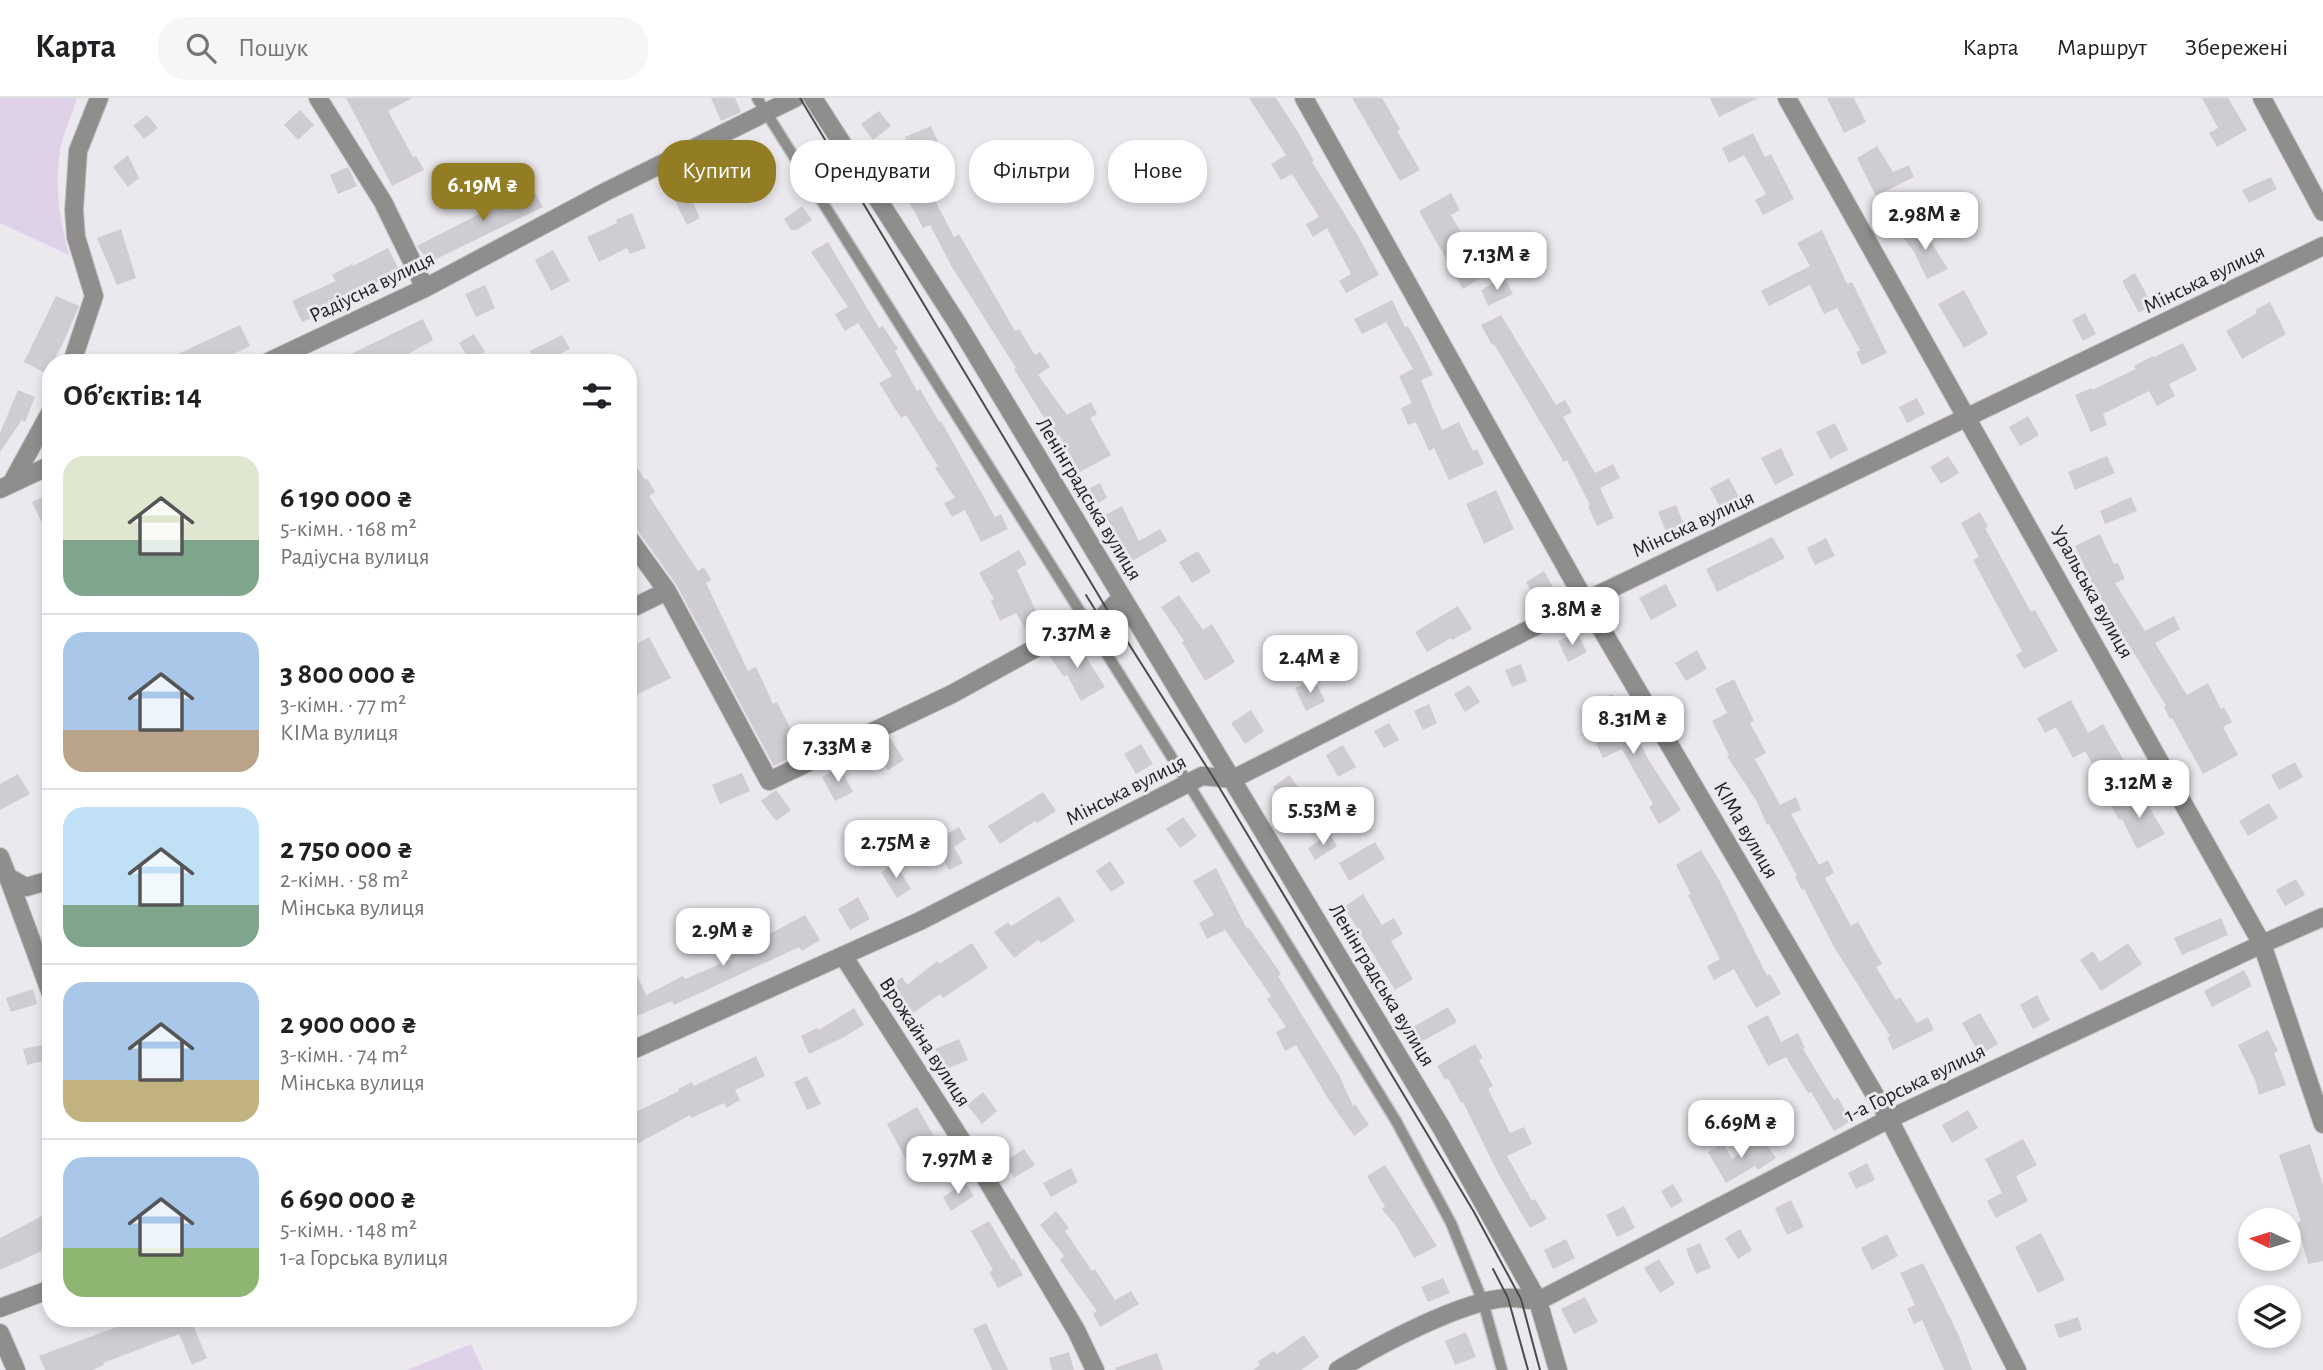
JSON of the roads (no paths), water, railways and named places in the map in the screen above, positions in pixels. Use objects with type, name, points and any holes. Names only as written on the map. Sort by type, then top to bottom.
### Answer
[{"type":"street","points":[[75,354],[94,296],[76,237],[74,210],[78,151],[99,98]]},
{"type":"street","points":[[318,98],[383,202],[425,288]]},
{"type":"street","name":"Радіусна вулиця","points":[[285,354],[425,288],[761,105],[794,98]]},
{"type":"street","name":"Ленінградська вулиця","points":[[813,98],[959,326],[1441,1127],[1538,1301],[1558,1370]]},
{"type":"street","name":"КІМа вулиця","points":[[1304,98],[1585,601],[1889,1119],[2017,1370]]},
{"type":"street","name":"Уральська вулиця","points":[[1787,98],[2262,944],[2323,1124]]},
{"type":"street","points":[[2262,98],[2323,212]]},
{"type":"street","name":"Мінська вулиця","points":[[637,1048],[920,921],[1202,776],[1233,779],[1585,601],[2323,246]]},
{"type":"street","points":[[6,486],[42,426]]},
{"type":"street","points":[[6,486],[42,469]]},
{"type":"street","points":[[637,550],[667,592],[769,781],[952,694],[1085,621],[1100,618],[1122,597]]},
{"type":"street","points":[[637,606],[667,592]]},
{"type":"street","points":[[0,857],[42,969]]},
{"type":"street","points":[[9,877],[26,887],[42,883]]},
{"type":"street","name":"1-а Горська вулиця","points":[[1538,1301],[1889,1119],[2323,917]]},
{"type":"street","name":"Врожайна вулиця","points":[[844,957],[985,1177],[1076,1330],[1095,1370]]},
{"type":"street","points":[[0,1308],[42,1292]]},
{"type":"street","points":[[1339,1370],[1417,1328],[1483,1302],[1508,1298],[1538,1301]]},
{"type":"street","points":[[0,1333],[16,1370]]},
{"type":"lane","points":[[761,105],[1188,783],[1396,1121],[1451,1223],[1483,1302],[1502,1370]]},
{"type":"tram line","points":[[800,98],[1474,1212],[1521,1299],[1540,1370]]},
{"type":"tram line","points":[[1086,595],[1117,645]]},
{"type":"tram line","points":[[1493,1269],[1508,1298],[1528,1370]]}]
